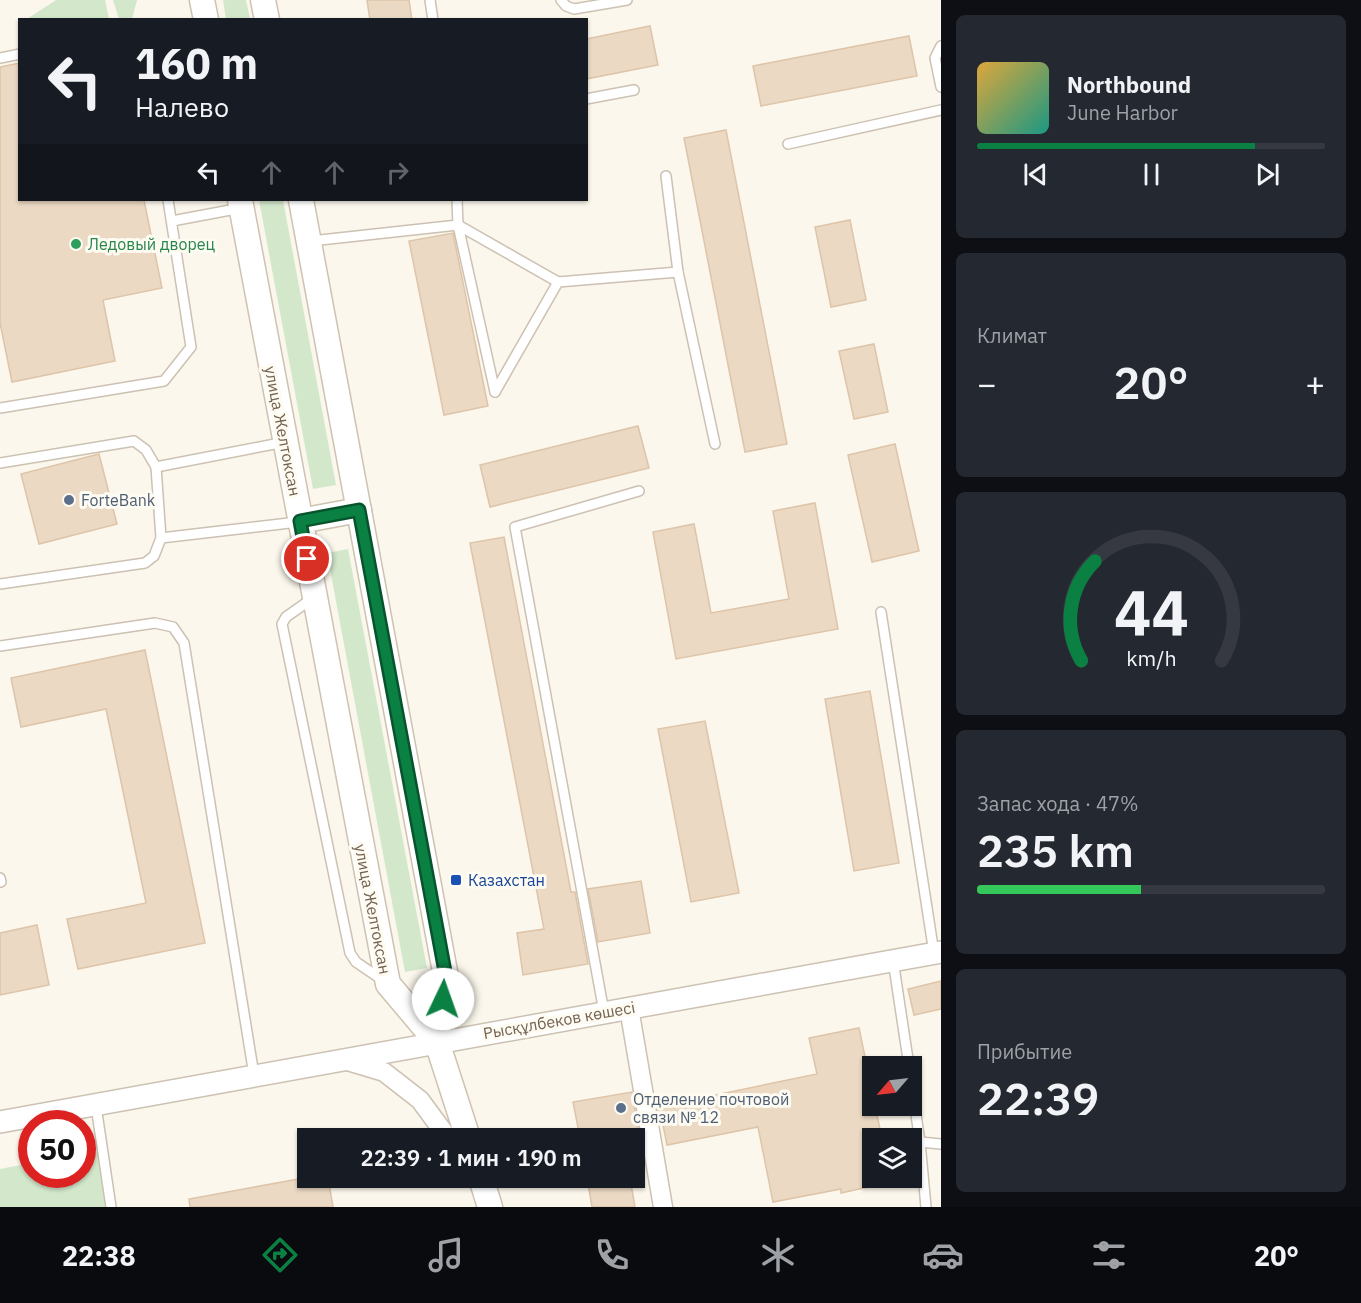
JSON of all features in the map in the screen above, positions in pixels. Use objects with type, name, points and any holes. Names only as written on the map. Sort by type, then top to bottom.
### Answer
[{"type":"main road","points":[[202,0],[205,18]]},
{"type":"main road","points":[[263,0],[267,18]]},
{"type":"main road","points":[[301,201],[446,977],[437,1042],[465,1128]]},
{"type":"main road","name":"улица Желтоксан","points":[[241,204],[388,984],[437,1042]]},
{"type":"main road","points":[[300,521],[359,510]]},
{"type":"main road","points":[[484,1188],[490,1207]]},
{"type":"street","points":[[192,0],[204,18]]},
{"type":"street","name":"Рысқұлбеков көшесі","points":[[0,1122],[937,952]]},
{"type":"street","points":[[628,1008],[663,1207]]},
{"type":"street","points":[[342,1059],[384,1072],[420,1100],[441,1128]]},
{"type":"lane","points":[[430,0],[433,18]]},
{"type":"lane","points":[[561,0],[566,6],[574,9],[627,0]]},
{"type":"lane","points":[[941,46],[935,58],[941,87]]},
{"type":"lane","points":[[0,58],[18,54]]},
{"type":"lane","points":[[588,99],[634,90]]},
{"type":"lane","points":[[788,144],[941,110]]},
{"type":"lane","points":[[666,176],[678,272],[715,444]]},
{"type":"lane","points":[[0,408],[164,381],[191,347],[168,201]]},
{"type":"lane","points":[[457,201],[458,225],[495,392],[558,282]]},
{"type":"lane","points":[[172,221],[241,204]]},
{"type":"lane","points":[[309,241],[458,225],[558,282],[678,272]]},
{"type":"lane","points":[[0,463],[134,441],[146,450],[156,467],[161,538],[154,556],[145,563],[0,584]]},
{"type":"lane","points":[[156,467],[285,442]]},
{"type":"lane","points":[[604,1012],[514,527],[639,491]]},
{"type":"lane","points":[[161,538],[300,521]]},
{"type":"lane","points":[[314,596],[286,617],[282,624],[350,953],[356,962],[388,984]]},
{"type":"lane","points":[[881,612],[937,952]]},
{"type":"lane","points":[[0,646],[155,623],[173,627],[184,643],[254,1075]]},
{"type":"lane","points":[[893,960],[907,1056]]},
{"type":"lane","points":[[95,1104],[111,1207]]},
{"type":"lane","points":[[922,1142],[941,1144]]},
{"type":"lane","points":[[922,1164],[926,1207]]},
{"type":"green space","points":[[56,0],[105,0],[109,18],[29,18]]},
{"type":"green space","points":[[113,0],[137,0],[132,18],[119,18]]},
{"type":"green space","points":[[223,0],[246,0],[250,18],[226,18]]},
{"type":"green space","points":[[259,201],[283,201],[336,485],[313,489]]},
{"type":"green space","points":[[348,549],[427,968],[405,972],[327,553]]},
{"type":"green space","points":[[101,1151],[111,1207],[0,1207],[0,1169],[18,1166],[18,1188],[96,1188],[96,1152]]},
{"type":"building","points":[[367,0],[409,0],[412,18],[370,18]]},
{"type":"building","points":[[650,26],[658,65],[588,79],[588,39]]},
{"type":"building","points":[[909,36],[917,76],[761,106],[753,66]]},
{"type":"building","name":"Ледовый дворец","points":[[18,63],[18,201],[144,201],[162,288],[103,300],[115,361],[12,382],[0,323],[0,67]]},
{"type":"building","points":[[726,130],[787,444],[745,452],[684,138]]},
{"type":"building","points":[[850,220],[866,300],[831,307],[815,227]]},
{"type":"building","points":[[453,233],[488,406],[444,415],[409,241]]},
{"type":"building","points":[[874,344],[888,412],[854,419],[839,351]]},
{"type":"building","points":[[638,426],[649,468],[490,507],[480,465]]},
{"type":"building","points":[[895,444],[919,551],[872,562],[848,455]]},
{"type":"building","points":[[99,454],[117,524],[39,544],[21,474]]},
{"type":"building","points":[[815,503],[838,629],[676,659],[653,532],[694,524],[711,613],[789,599],[773,511]]},
{"type":"building","points":[[504,537],[571,892],[575,892],[588,964],[523,975],[517,933],[544,929],[470,543]]},
{"type":"building","points":[[145,650],[205,943],[78,969],[67,919],[146,903],[106,709],[21,727],[11,678]]},
{"type":"building","points":[[870,691],[899,863],[854,871],[825,699]]},
{"type":"building","points":[[705,721],[739,893],[691,902],[658,729]]},
{"type":"building","points":[[641,881],[650,933],[598,942],[588,889]]},
{"type":"building","points":[[37,925],[49,985],[0,995],[0,933]]},
{"type":"building","points":[[941,981],[941,1009],[914,1015],[908,989]]},
{"type":"building","points":[[859,1028],[865,1056],[862,1056],[862,1116],[877,1116],[880,1128],[862,1128],[862,1188],[864,1188],[841,1193],[841,1189],[773,1202],[758,1127],[667,1145],[657,1107],[817,1074],[809,1038]]},
{"type":"building","points":[[632,1092],[638,1128],[578,1128],[573,1102]]},
{"type":"building","points":[[297,1179],[297,1188],[330,1188],[333,1207],[190,1207],[189,1199]]},
{"type":"building","points":[[589,1188],[632,1188],[635,1207],[592,1207]]},
{"type":"place","name":"Ледовый дворец","points":[[76,244]]},
{"type":"place","name":"ForteBank","points":[[69,500]]},
{"type":"place","name":"Казахстан","points":[[456,880]]},
{"type":"place","name":"Отделение почтовой связи № 12","points":[[621,1108]]},
{"type":"route","points":[[307,559],[300,521],[359,510],[446,977],[443,999]]}]
